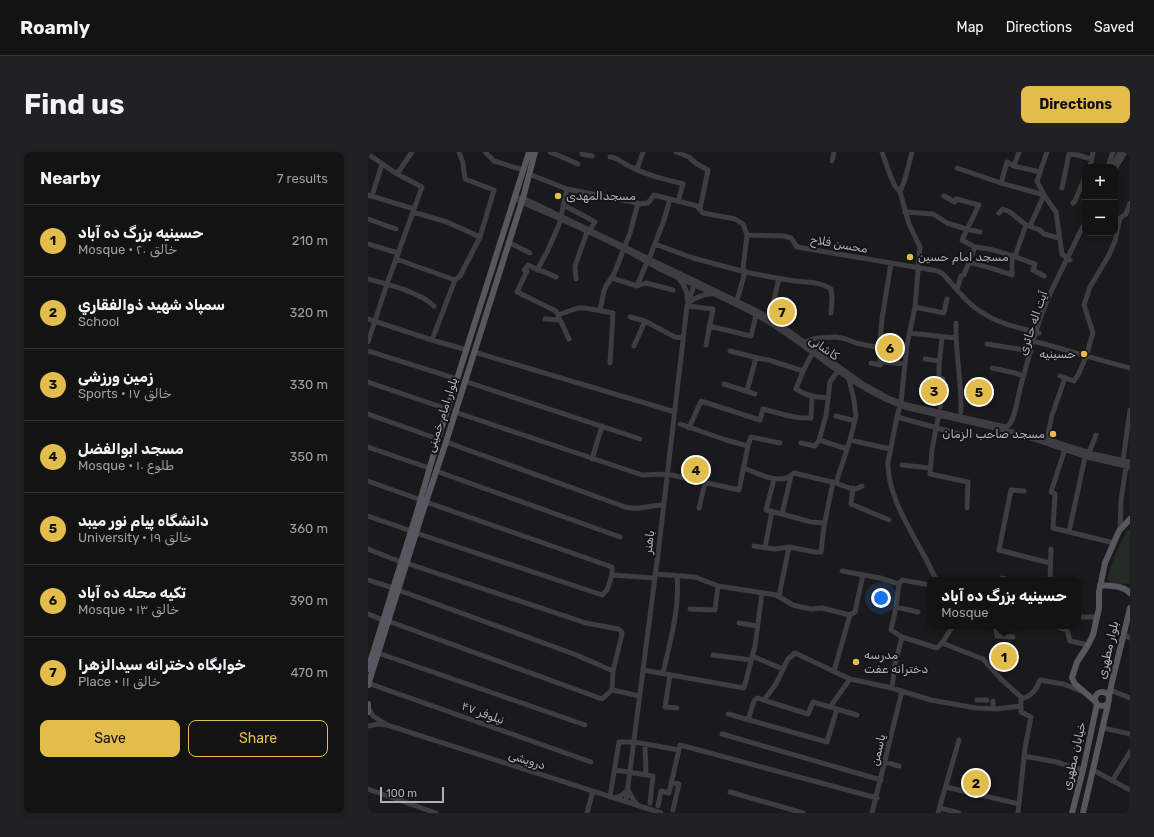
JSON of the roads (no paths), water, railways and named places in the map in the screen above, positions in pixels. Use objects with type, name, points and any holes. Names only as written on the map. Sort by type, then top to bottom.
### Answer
[{"type":"main road","name":"بلوار امام خمینی","points":[[368,669],[373,651],[386,621],[423,501],[436,471],[446,442],[522,200],[529,152]]},
{"type":"main road","name":"بلوار امام خمینی","points":[[423,501],[429,468],[447,409],[515,198],[535,152]]},
{"type":"main road","points":[[476,320],[484,322]]},
{"type":"main road","name":"بلوار مطهری","points":[[1096,703],[1075,684],[1072,678],[1077,662],[1093,635],[1099,608],[1099,592],[1105,563],[1120,530],[1129,522]]},
{"type":"main road","points":[[1100,585],[1116,586],[1127,590],[1130,593]]},
{"type":"main road","name":"بلوار مطهری","points":[[1109,697],[1130,608]]},
{"type":"main road","name":"بلوار امام خمینی","points":[[368,684],[373,651]]},
{"type":"main road","points":[[1100,693],[1105,693],[1109,697],[1109,701],[1106,706],[1101,706],[1096,703],[1095,698],[1100,693],[1112,682]]},
{"type":"main road","name":"خیابان مطهری","points":[[1072,813],[1083,770],[1096,703]]},
{"type":"main road","points":[[368,704],[368,712]]},
{"type":"main road","name":"خیابان مطهری","points":[[1083,813],[1108,704]]},
{"type":"street","points":[[397,174],[412,152]]},
{"type":"street","points":[[432,340],[455,280],[460,276],[480,237],[494,190],[466,179],[459,152]]},
{"type":"street","points":[[485,152],[494,161],[567,189],[586,194],[638,203],[648,203],[654,195],[697,206],[703,213],[735,219],[743,224],[747,234],[743,269],[745,272],[737,303]]},
{"type":"street","points":[[550,152],[578,164]]},
{"type":"street","points":[[582,152],[582,154],[592,156]]},
{"type":"street","points":[[637,169],[643,152]]},
{"type":"street","points":[[676,152],[689,157],[697,164],[708,170],[700,209]]},
{"type":"street","points":[[832,161],[834,152]]},
{"type":"street","points":[[882,152],[890,175],[895,186],[900,192],[909,224],[920,247],[915,307],[905,364],[901,404],[890,449],[888,468],[893,496],[935,577]]},
{"type":"street","points":[[900,192],[912,152]]},
{"type":"street","points":[[1014,166],[1019,152]]},
{"type":"street","points":[[1047,152],[1037,181],[1044,195],[1056,212],[1062,254],[1069,259]]},
{"type":"street","points":[[1091,164],[1093,152]]},
{"type":"street","points":[[1111,164],[1113,152]]},
{"type":"street","points":[[1112,164],[1120,152]]},
{"type":"street","points":[[1118,164],[1125,152]]},
{"type":"street","points":[[368,154],[397,174],[422,187],[374,321],[368,342]]},
{"type":"street","points":[[1062,188],[1069,154],[1092,159]]},
{"type":"street","points":[[610,157],[613,157],[650,175],[683,184],[678,201]]},
{"type":"street","points":[[1001,183],[1007,162],[1014,166],[1040,172]]},
{"type":"street","points":[[382,164],[370,196],[447,222],[480,237]]},
{"type":"street","points":[[957,168],[1001,183],[1044,195]]},
{"type":"street","points":[[1073,203],[1082,184]]},
{"type":"street","points":[[537,270],[547,252],[561,218],[567,189]]},
{"type":"street","points":[[969,262],[1012,275],[1013,256],[1044,195]]},
{"type":"street","points":[[944,196],[954,202],[956,199],[979,205],[962,240],[975,247],[987,248],[1035,264],[1033,270],[1044,276]]},
{"type":"street","points":[[515,198],[522,200]]},
{"type":"street","points":[[637,286],[670,199]]},
{"type":"street","name":"کاشانی","points":[[522,200],[589,230],[648,260],[677,277],[712,294],[737,303],[756,315],[769,320],[788,335],[875,395],[901,404],[1014,429],[1047,439],[1087,455],[1123,461]]},
{"type":"street","points":[[600,310],[604,291],[612,278],[625,248],[638,203]]},
{"type":"street","points":[[1047,439],[1063,377],[1074,381],[1086,357],[1092,333],[1084,305],[1090,287],[1109,255],[1115,241],[1120,218],[1126,214],[1130,204]]},
{"type":"street","points":[[563,205],[595,222],[589,230],[575,266],[576,279]]},
{"type":"street","points":[[1000,212],[1003,209],[1010,212],[1044,234],[1060,238]]},
{"type":"street","points":[[905,212],[933,214],[948,223],[980,232]]},
{"type":"street","points":[[368,219],[396,229]]},
{"type":"street","name":"آیت اله حائری","points":[[1006,427],[1010,425],[1013,417],[1031,351],[1049,303],[1082,229]]},
{"type":"street","name":"محسن فلاح","points":[[747,234],[784,236],[791,238],[797,247],[938,272],[943,274],[967,300],[982,313],[994,320],[1038,333]]},
{"type":"street","name":"آیت اله حائری","points":[[1069,259],[1082,234]]},
{"type":"street","points":[[508,242],[530,253]]},
{"type":"street","points":[[368,244],[398,253]]},
{"type":"street","points":[[654,244],[693,258],[745,272],[798,282],[817,283],[828,287],[831,289],[832,297],[831,313]]},
{"type":"street","points":[[957,289],[961,276],[964,274],[975,247]]},
{"type":"street","points":[[396,259],[455,280]]},
{"type":"street","name":"کاشانی","points":[[648,260],[674,271],[769,320],[804,342],[813,351]]},
{"type":"street","points":[[880,365],[882,321],[891,263]]},
{"type":"street","points":[[556,277],[528,265],[517,292],[556,311],[569,340]]},
{"type":"street","points":[[674,271],[686,289],[687,304]]},
{"type":"street","points":[[368,278],[398,287],[434,306]]},
{"type":"street","points":[[612,278],[637,286],[646,283],[673,290]]},
{"type":"street","points":[[769,320],[779,278]]},
{"type":"street","name":"باهنر","points":[[626,802],[655,576],[687,304],[694,285]]},
{"type":"street","points":[[687,304],[696,297],[704,294],[720,294]]},
{"type":"street","points":[[915,307],[944,313],[947,298]]},
{"type":"street","points":[[687,304],[712,309],[706,345]]},
{"type":"street","points":[[546,319],[559,318],[578,308],[613,313],[610,363]]},
{"type":"street","points":[[709,326],[751,336],[756,315]]},
{"type":"street","points":[[630,317],[645,321],[675,336],[683,338]]},
{"type":"street","points":[[368,319],[467,350]]},
{"type":"street","points":[[634,346],[645,321]]},
{"type":"street","points":[[956,323],[955,337],[961,390],[961,412]]},
{"type":"street","points":[[910,333],[942,338],[955,337]]},
{"type":"street","points":[[804,342],[816,338],[836,337],[880,348]]},
{"type":"street","points":[[942,338],[940,378],[943,379],[932,450],[930,474],[968,482],[967,508]]},
{"type":"street","points":[[1035,341],[1086,357],[1103,360],[1130,368]]},
{"type":"street","name":"آیت اله حائری","points":[[1014,429],[1022,390],[1035,341]]},
{"type":"street","points":[[987,344],[1031,351]]},
{"type":"street","points":[[368,351],[457,379]]},
{"type":"street","points":[[730,351],[769,360],[803,371]]},
{"type":"street","points":[[813,351],[796,389],[812,396],[828,398]]},
{"type":"street","points":[[474,352],[675,412]]},
{"type":"street","points":[[747,391],[756,358]]},
{"type":"street","points":[[925,359],[940,360]]},
{"type":"street","points":[[871,363],[880,365],[882,362],[905,364]]},
{"type":"street","points":[[992,368],[1024,376]]},
{"type":"street","points":[[801,443],[815,446],[818,440],[826,416],[830,382],[838,369]]},
{"type":"street","points":[[754,546],[774,549],[789,548],[821,552],[825,523],[834,482],[850,440],[856,416],[850,378]]},
{"type":"street","points":[[464,381],[640,439]]},
{"type":"street","points":[[368,382],[447,409]]},
{"type":"street","points":[[724,384],[755,394]]},
{"type":"street","points":[[689,428],[701,401],[760,420],[763,409],[788,416],[811,418],[812,396]]},
{"type":"street","points":[[1120,530],[1121,500],[1129,465],[1123,461],[1130,410]]},
{"type":"street","points":[[455,412],[642,475],[667,474],[739,490],[751,437],[780,443]]},
{"type":"street","name":"کاشانی","points":[[939,412],[1023,435],[1065,450],[1129,465]]},
{"type":"street","points":[[368,414],[438,439]]},
{"type":"street","points":[[836,416],[855,421]]},
{"type":"street","points":[[897,417],[963,435]]},
{"type":"street","points":[[680,424],[748,446]]},
{"type":"street","points":[[592,459],[602,426]]},
{"type":"street","points":[[999,429],[1006,427]]},
{"type":"street","points":[[1014,429],[1023,435]]},
{"type":"street","points":[[1069,532],[1087,455],[1096,435]]},
{"type":"street","points":[[818,440],[847,449]]},
{"type":"street","points":[[850,440],[890,449]]},
{"type":"street","points":[[446,442],[578,491],[630,508],[639,509],[648,506],[663,505]]},
{"type":"street","points":[[368,447],[429,468]]},
{"type":"street","points":[[1065,450],[1052,492],[1055,494],[1053,528],[1114,543]]},
{"type":"street","points":[[902,465],[930,468]]},
{"type":"street","points":[[743,468],[774,479],[784,479],[794,473],[834,482],[848,488],[856,489],[862,486]]},
{"type":"street","points":[[436,471],[620,537]]},
{"type":"street","points":[[782,514],[791,476]]},
{"type":"street","points":[[774,479],[766,510],[811,522],[825,523]]},
{"type":"street","points":[[368,481],[612,567],[612,574],[607,590],[602,595],[368,516]]},
{"type":"street","points":[[698,508],[705,482]]},
{"type":"street","points":[[852,488],[852,504],[889,520]]},
{"type":"street","points":[[1024,491],[1012,490],[999,550],[1050,563]]},
{"type":"street","points":[[765,548],[772,511]]},
{"type":"street","points":[[779,596],[789,548]]},
{"type":"street","points":[[1050,577],[1051,549]]},
{"type":"street","points":[[368,550],[586,623],[618,629],[622,634],[613,671],[612,690],[602,700],[368,614]]},
{"type":"street","points":[[842,571],[880,578],[899,584]]},
{"type":"street","points":[[612,574],[695,577],[718,586],[779,596],[793,605],[801,607],[811,609],[822,608],[850,615]]},
{"type":"street","points":[[834,671],[850,615],[855,612],[864,575]]},
{"type":"street","points":[[663,674],[677,607],[677,576]]},
{"type":"street","points":[[368,580],[574,654],[613,671]]},
{"type":"street","points":[[927,584],[902,580],[899,584],[891,630],[902,637],[937,648],[942,644],[951,629]]},
{"type":"street","points":[[690,609],[715,610],[718,586]]},
{"type":"street","points":[[643,670],[744,688],[755,646],[762,593]]},
{"type":"street","points":[[896,607],[918,612]]},
{"type":"street","points":[[1081,617],[1097,617]]},
{"type":"street","points":[[739,623],[757,626]]},
{"type":"street","points":[[996,629],[996,636],[1012,637]]},
{"type":"street","points":[[1064,629],[1070,641],[1088,645]]},
{"type":"street","points":[[1123,634],[1130,638]]},
{"type":"street","points":[[892,688],[895,664],[902,637]]},
{"type":"street","points":[[942,644],[983,659],[1002,680],[1021,697],[1021,712],[1031,717],[1024,756],[1018,813]]},
{"type":"street","points":[[373,651],[584,725]]},
{"type":"street","points":[[764,700],[776,684],[788,659],[795,653],[850,680],[892,688],[946,704],[993,709],[1021,706]]},
{"type":"street","points":[[713,655],[752,658],[783,669]]},
{"type":"street","points":[[670,675],[665,707],[677,708]]},
{"type":"street","points":[[830,707],[850,680]]},
{"type":"street","points":[[1021,699],[1031,695],[1040,680],[1063,684],[1082,691]]},
{"type":"street","name":"نیلوفر ۴۷","points":[[368,684],[591,762]]},
{"type":"street","points":[[612,690],[640,696]]},
{"type":"street","points":[[1110,690],[1130,698]]},
{"type":"street","name":"یاسمن","points":[[872,813],[877,798],[902,691]]},
{"type":"street","points":[[748,720],[754,701],[757,698],[808,714],[813,702],[856,715]]},
{"type":"street","points":[[977,700],[988,700]]},
{"type":"street","points":[[984,708],[988,700]]},
{"type":"street","points":[[988,700],[993,709]]},
{"type":"street","points":[[368,707],[373,716],[387,725]]},
{"type":"street","points":[[728,714],[827,742],[837,709]]},
{"type":"street","points":[[368,726],[378,724],[387,725]]},
{"type":"street","name":"درویشی","points":[[387,725],[661,813]]},
{"type":"street","points":[[1103,728],[1130,734]]},
{"type":"street","points":[[722,734],[881,780]]},
{"type":"street","points":[[959,740],[939,810],[959,813]]},
{"type":"street","points":[[640,807],[634,801],[628,790],[622,795],[612,797],[619,742],[634,742],[679,750]]},
{"type":"street","points":[[645,744],[646,774]]},
{"type":"street","points":[[658,806],[661,790],[669,793],[680,745],[877,798]]},
{"type":"street","points":[[1112,781],[1130,752]]},
{"type":"street","points":[[1024,756],[1056,762],[1083,770]]},
{"type":"street","points":[[885,762],[899,766]]},
{"type":"street","points":[[615,770],[653,776],[648,808]]},
{"type":"street","points":[[1093,770],[1130,790]]},
{"type":"street","points":[[671,782],[679,784],[673,810]]},
{"type":"street","points":[[946,787],[1019,804]]},
{"type":"street","points":[[368,789],[436,813]]},
{"type":"street","points":[[587,813],[593,791]]},
{"type":"street","points":[[730,792],[803,813]]},
{"type":"place","name":"مسجدالمهدی","points":[[558,196]]},
{"type":"place","name":"مسجد امام حسین","points":[[910,257]]},
{"type":"place","name":"خوابگاه دخترانه سیدالزهرا","points":[[782,312]]},
{"type":"place","name":"تکیه محله ده آباد","points":[[890,348]]},
{"type":"place","name":"حسینیه","points":[[1084,354]]},
{"type":"place","name":"زمین ورزشی","points":[[934,391]]},
{"type":"place","name":"دانشگاه پیام نور میبد","points":[[979,392]]},
{"type":"place","name":"مسجد صاحب الزمان","points":[[1053,434]]},
{"type":"place","name":"مسجد ابوالفضل","points":[[696,470]]},
{"type":"place","name":"حسینیه بزرگ ده آباد","points":[[1004,657]]},
{"type":"place","name":"مدرسه دخترانه عفت","points":[[856,662]]},
{"type":"place","name":"سمپاد شهيد ذوالفقاري","points":[[976,783]]}]
